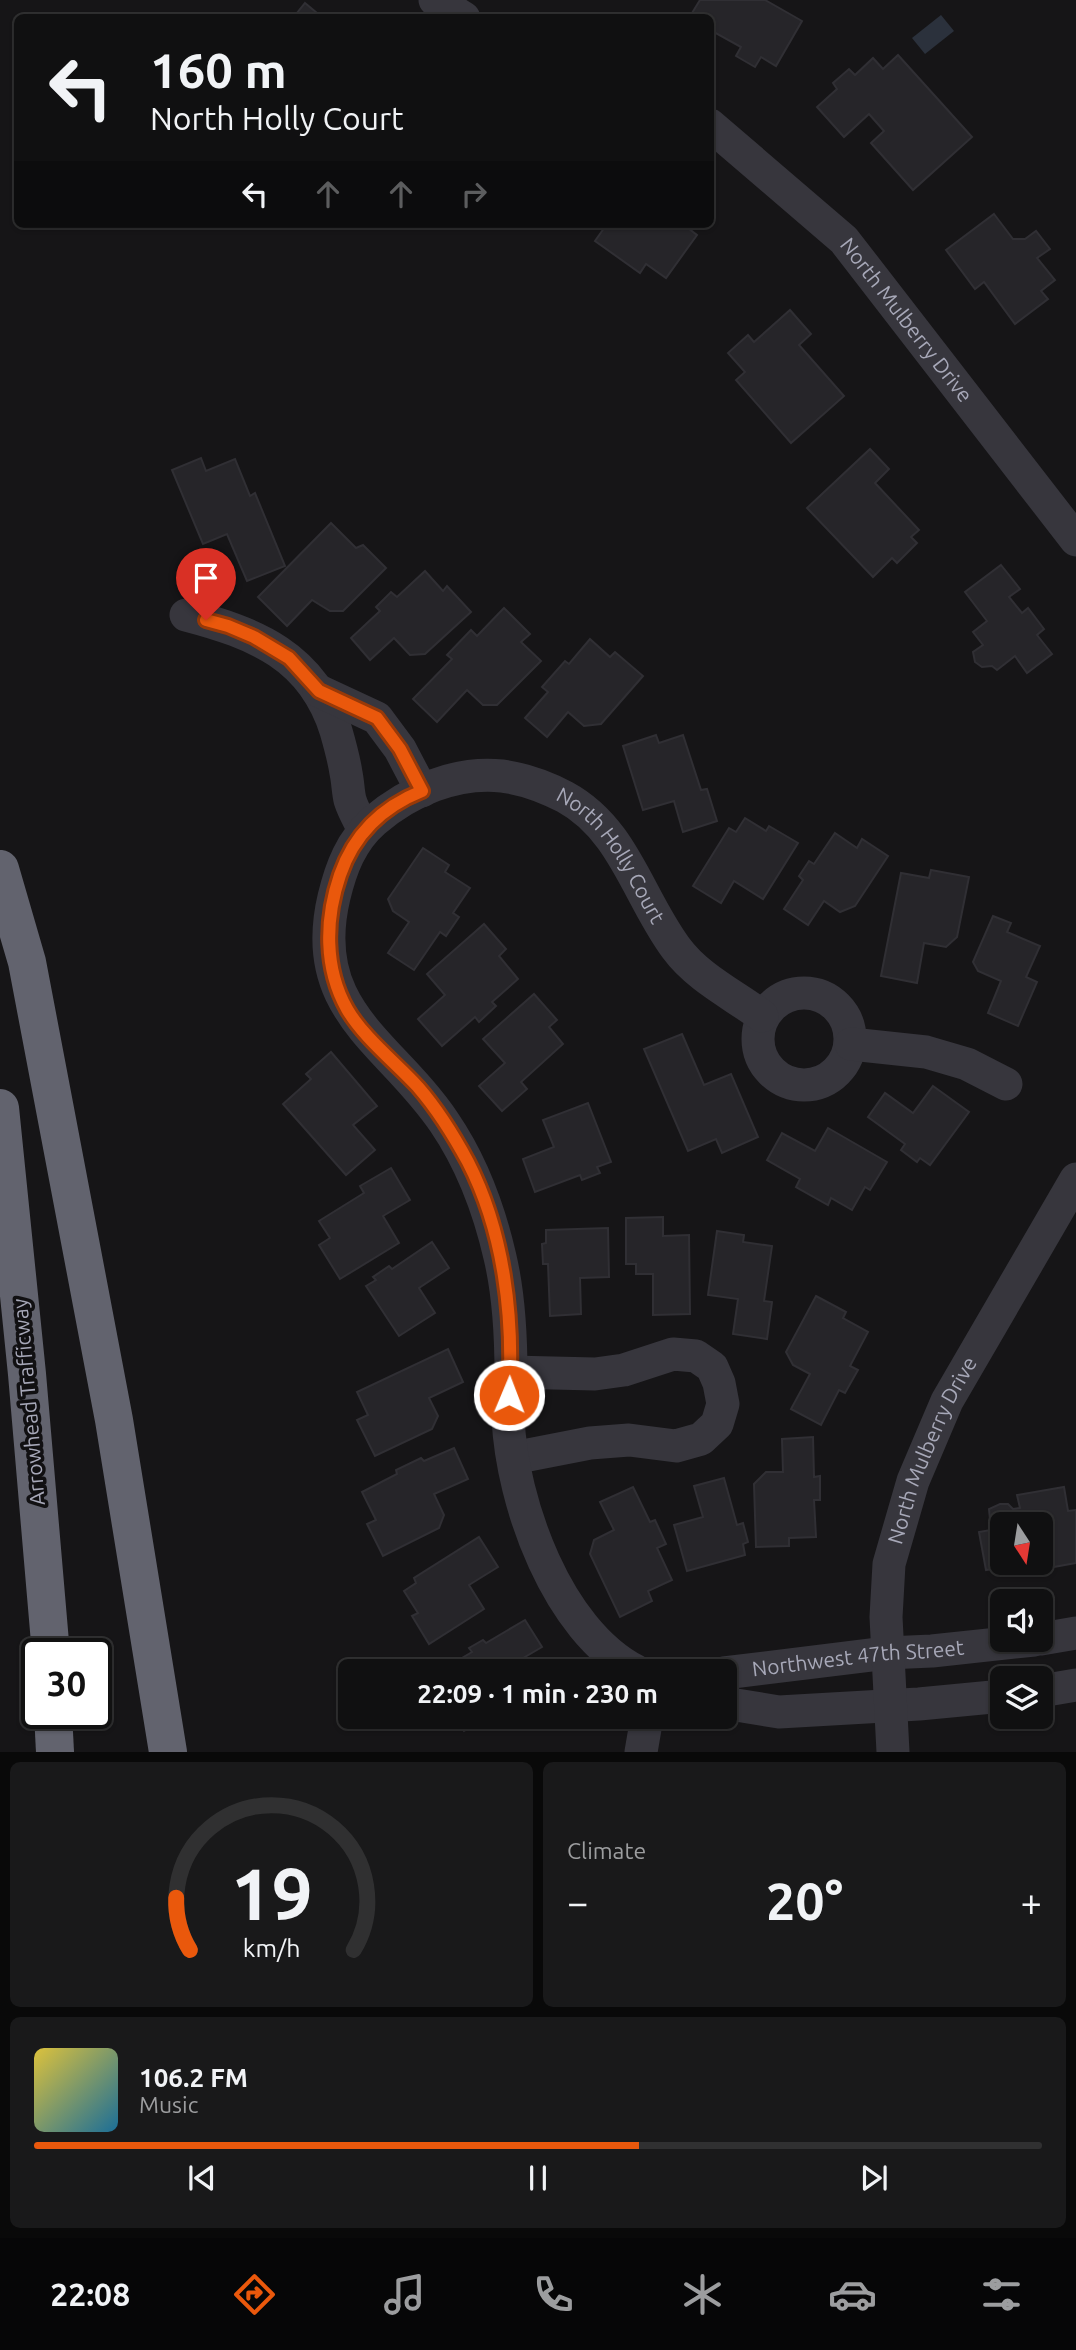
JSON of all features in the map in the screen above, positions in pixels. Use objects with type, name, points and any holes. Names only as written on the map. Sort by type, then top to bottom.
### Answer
[{"type":"highway","points":[[0,869],[27,962],[106,1380],[168,1752]]},
{"type":"highway","name":"Arrowhead Trafficway","points":[[0,1108],[30,1402],[50,1638]]},
{"type":"highway","points":[[54,1729],[55,1752]]},
{"type":"street","points":[[435,0],[458,14]]},
{"type":"street","name":"North Mulberry Drive","points":[[714,128],[844,240],[1076,540]]},
{"type":"street","points":[[186,615],[228,626],[254,637],[289,658],[319,691],[335,728],[346,770],[350,801],[363,830]]},
{"type":"street","points":[[319,691],[377,718],[400,749],[422,791]]},
{"type":"street","name":"North Holly Court","points":[[615,1659],[593,1640],[571,1613],[534,1536],[513,1458],[508,1417],[511,1372],[509,1318],[501,1263],[488,1211],[468,1164],[445,1123],[419,1089],[347,1009],[334,977],[328,944],[331,912],[347,856],[363,830],[402,799],[451,780],[474,776],[498,775],[525,779],[578,804],[603,826],[628,862],[677,949],[706,978],[762,1016]]},
{"type":"street","points":[[797,992],[818,994],[837,1005],[849,1023],[851,1044],[844,1064],[830,1079],[810,1086],[790,1084],[772,1073],[760,1057],[757,1037],[762,1016],[777,1001],[797,992]]},
{"type":"street","points":[[851,1044],[926,1052],[967,1064],[1006,1084]]},
{"type":"street","name":"North Mulberry Drive","points":[[892,1752],[887,1653],[889,1564],[913,1480],[929,1440],[970,1358],[1076,1179]]},
{"type":"street","points":[[511,1372],[595,1374],[624,1370],[674,1354],[696,1356],[712,1367],[719,1383],[723,1404],[717,1424],[701,1439],[676,1446],[629,1440],[590,1443],[513,1458]]},
{"type":"street","points":[[1053,1637],[1076,1633]]},
{"type":"street","name":"Northwest 47th Street","points":[[737,1671],[887,1653],[990,1645]]},
{"type":"street","points":[[1053,1689],[1076,1685]]},
{"type":"street","name":"Northwest 47th Street","points":[[737,1705],[779,1712],[990,1697]]},
{"type":"street","points":[[641,1752],[646,1729]]},
{"type":"shaded area","points":[[941,15],[954,31],[925,54],[912,38]]},
{"type":"building","points":[[700,0],[765,0],[802,21],[776,66],[761,57],[755,67],[736,56],[741,47],[714,32],[714,14],[691,14]]},
{"type":"building","points":[[305,3],[318,14],[296,14]]},
{"type":"building","points":[[898,55],[972,137],[913,190],[871,143],[884,131],[869,114],[844,137],[817,107],[837,89],[833,83],[849,69],[855,75],[873,58],[883,69]]},
{"type":"building","points":[[994,214],[1013,239],[1025,239],[1036,231],[1050,249],[1037,258],[1055,280],[1041,291],[1048,299],[1015,324],[984,282],[975,289],[946,250]]},
{"type":"building","points":[[604,228],[688,228],[697,235],[666,278],[646,264],[640,273],[595,241]]},
{"type":"building","points":[[790,310],[811,334],[799,345],[844,396],[791,443],[736,380],[745,372],[728,353],[748,335],[754,342]]},
{"type":"building","points":[[870,449],[889,469],[875,483],[919,530],[911,537],[917,543],[897,563],[892,558],[873,577],[807,508]]},
{"type":"building","points":[[201,458],[206,471],[235,459],[250,496],[255,493],[285,566],[247,581],[227,534],[203,544],[172,470]]},
{"type":"building","points":[[331,523],[356,548],[363,545],[386,568],[343,611],[330,611],[312,600],[287,626],[258,597]]},
{"type":"building","points":[[1001,565],[1020,589],[1009,597],[1022,613],[1028,608],[1044,629],[1037,635],[1052,654],[1027,673],[1015,656],[997,670],[992,666],[982,667],[975,662],[973,652],[983,645],[973,632],[987,621],[965,592]]},
{"type":"building","points":[[425,571],[443,591],[447,586],[471,612],[425,654],[410,655],[394,638],[370,660],[351,638],[380,611],[376,607],[391,592],[397,597]]},
{"type":"building","points":[[504,608],[530,634],[521,642],[541,661],[497,705],[483,705],[467,690],[437,722],[413,699],[452,659],[447,655],[471,630],[477,636]]},
{"type":"building","points":[[590,639],[610,657],[615,652],[643,676],[601,724],[584,726],[568,712],[547,737],[525,718],[548,692],[542,687],[565,661],[569,664]]},
{"type":"building","points":[[656,735],[659,743],[683,735],[701,790],[707,789],[717,821],[683,832],[674,801],[643,810],[623,746]]},
{"type":"building","points":[[745,818],[766,831],[769,826],[798,843],[763,899],[734,881],[721,903],[693,886],[729,828],[736,832]]},
{"type":"building","points":[[835,833],[857,848],[862,839],[888,856],[855,906],[840,912],[824,901],[808,925],[784,909],[803,880],[799,876],[809,861],[814,864]]},
{"type":"building","points":[[423,848],[449,865],[445,872],[470,888],[453,913],[459,917],[446,936],[440,932],[414,970],[388,953],[409,922],[393,911],[388,899]]},
{"type":"building","points":[[931,870],[969,877],[957,937],[946,947],[924,943],[917,983],[881,976],[901,873],[929,878]]},
{"type":"building","points":[[993,916],[1011,923],[1007,932],[1040,946],[1026,977],[1037,982],[1018,1026],[988,1013],[1001,981],[978,971],[973,962]]},
{"type":"building","points":[[484,924],[506,949],[499,956],[518,979],[492,1002],[496,1006],[479,1022],[475,1017],[442,1046],[418,1019],[445,995],[427,974]]},
{"type":"building","points":[[534,994],[557,1020],[549,1027],[563,1044],[521,1082],[527,1089],[502,1111],[479,1086],[505,1063],[483,1039]]},
{"type":"building","points":[[682,1034],[704,1085],[731,1074],[758,1137],[722,1153],[716,1139],[688,1151],[644,1049]]},
{"type":"building","points":[[331,1052],[377,1106],[353,1125],[375,1150],[346,1175],[283,1104],[311,1079],[306,1074]]},
{"type":"building","points":[[933,1086],[969,1112],[930,1165],[920,1158],[917,1162],[901,1150],[905,1144],[868,1117],[885,1093],[913,1113]]},
{"type":"building","points":[[588,1103],[611,1162],[597,1167],[600,1173],[582,1180],[580,1175],[535,1192],[523,1159],[554,1147],[543,1120]]},
{"type":"building","points":[[828,1128],[887,1162],[870,1190],[865,1187],[852,1210],[831,1198],[828,1205],[796,1187],[800,1179],[767,1160],[782,1133],[815,1151]]},
{"type":"building","points":[[391,1168],[410,1200],[383,1216],[399,1243],[340,1279],[319,1245],[330,1238],[319,1221],[364,1193],[360,1186]]},
{"type":"building","points":[[663,1217],[663,1236],[689,1235],[690,1314],[653,1315],[653,1274],[636,1274],[636,1264],[626,1264],[626,1218]]},
{"type":"building","points":[[608,1228],[609,1277],[580,1278],[581,1314],[550,1316],[548,1264],[543,1264],[542,1244],[546,1243],[546,1230]]},
{"type":"building","points":[[717,1231],[744,1235],[743,1242],[772,1246],[764,1301],[772,1302],[767,1339],[733,1334],[738,1299],[708,1295]]},
{"type":"building","points":[[432,1242],[449,1268],[419,1288],[435,1313],[399,1336],[366,1286],[376,1280],[373,1277],[389,1266],[392,1269]]},
{"type":"building","points":[[816,1296],[846,1312],[843,1318],[868,1332],[850,1366],[858,1370],[845,1393],[839,1390],[821,1425],[791,1409],[810,1374],[793,1365],[786,1352]]},
{"type":"building","points":[[448,1349],[463,1382],[429,1398],[438,1416],[432,1429],[375,1456],[357,1420],[368,1415],[357,1392]]},
{"type":"building","points":[[813,1437],[814,1477],[820,1476],[820,1500],[814,1500],[816,1537],[789,1538],[789,1546],[756,1547],[754,1484],[766,1472],[783,1472],[782,1439]]},
{"type":"building","points":[[454,1448],[468,1479],[434,1494],[444,1515],[439,1528],[383,1556],[367,1524],[376,1520],[362,1492],[421,1458],[424,1461]]},
{"type":"building","points":[[724,1478],[737,1525],[743,1523],[748,1542],[743,1544],[745,1555],[687,1571],[674,1525],[703,1517],[694,1486]]},
{"type":"building","points":[[633,1487],[650,1522],[655,1520],[666,1544],[657,1548],[672,1580],[648,1591],[652,1601],[620,1617],[590,1554],[594,1540],[614,1530],[600,1502]]},
{"type":"building","points":[[1064,1487],[1068,1511],[1076,1510],[1076,1563],[1054,1567],[1054,1512],[990,1512],[990,1520],[989,1509],[1000,1504],[1008,1504],[1013,1509],[1020,1508],[1017,1495]]},
{"type":"building","points":[[990,1530],[990,1569],[986,1570],[979,1532]]},
{"type":"building","points":[[479,1537],[498,1567],[469,1585],[484,1609],[429,1644],[412,1616],[418,1613],[404,1591],[416,1583],[414,1578]]},
{"type":"building","points":[[525,1620],[542,1647],[522,1659],[460,1659],[472,1652],[469,1648],[483,1640],[486,1643]]},
{"type":"route","points":[[206,620],[254,637],[289,658],[319,691],[377,718],[400,749],[422,791],[402,799],[363,830],[347,856],[331,912],[328,944],[334,977],[347,1009],[419,1089],[445,1123],[468,1164],[488,1211],[501,1263],[509,1318],[509,1395]]}]
